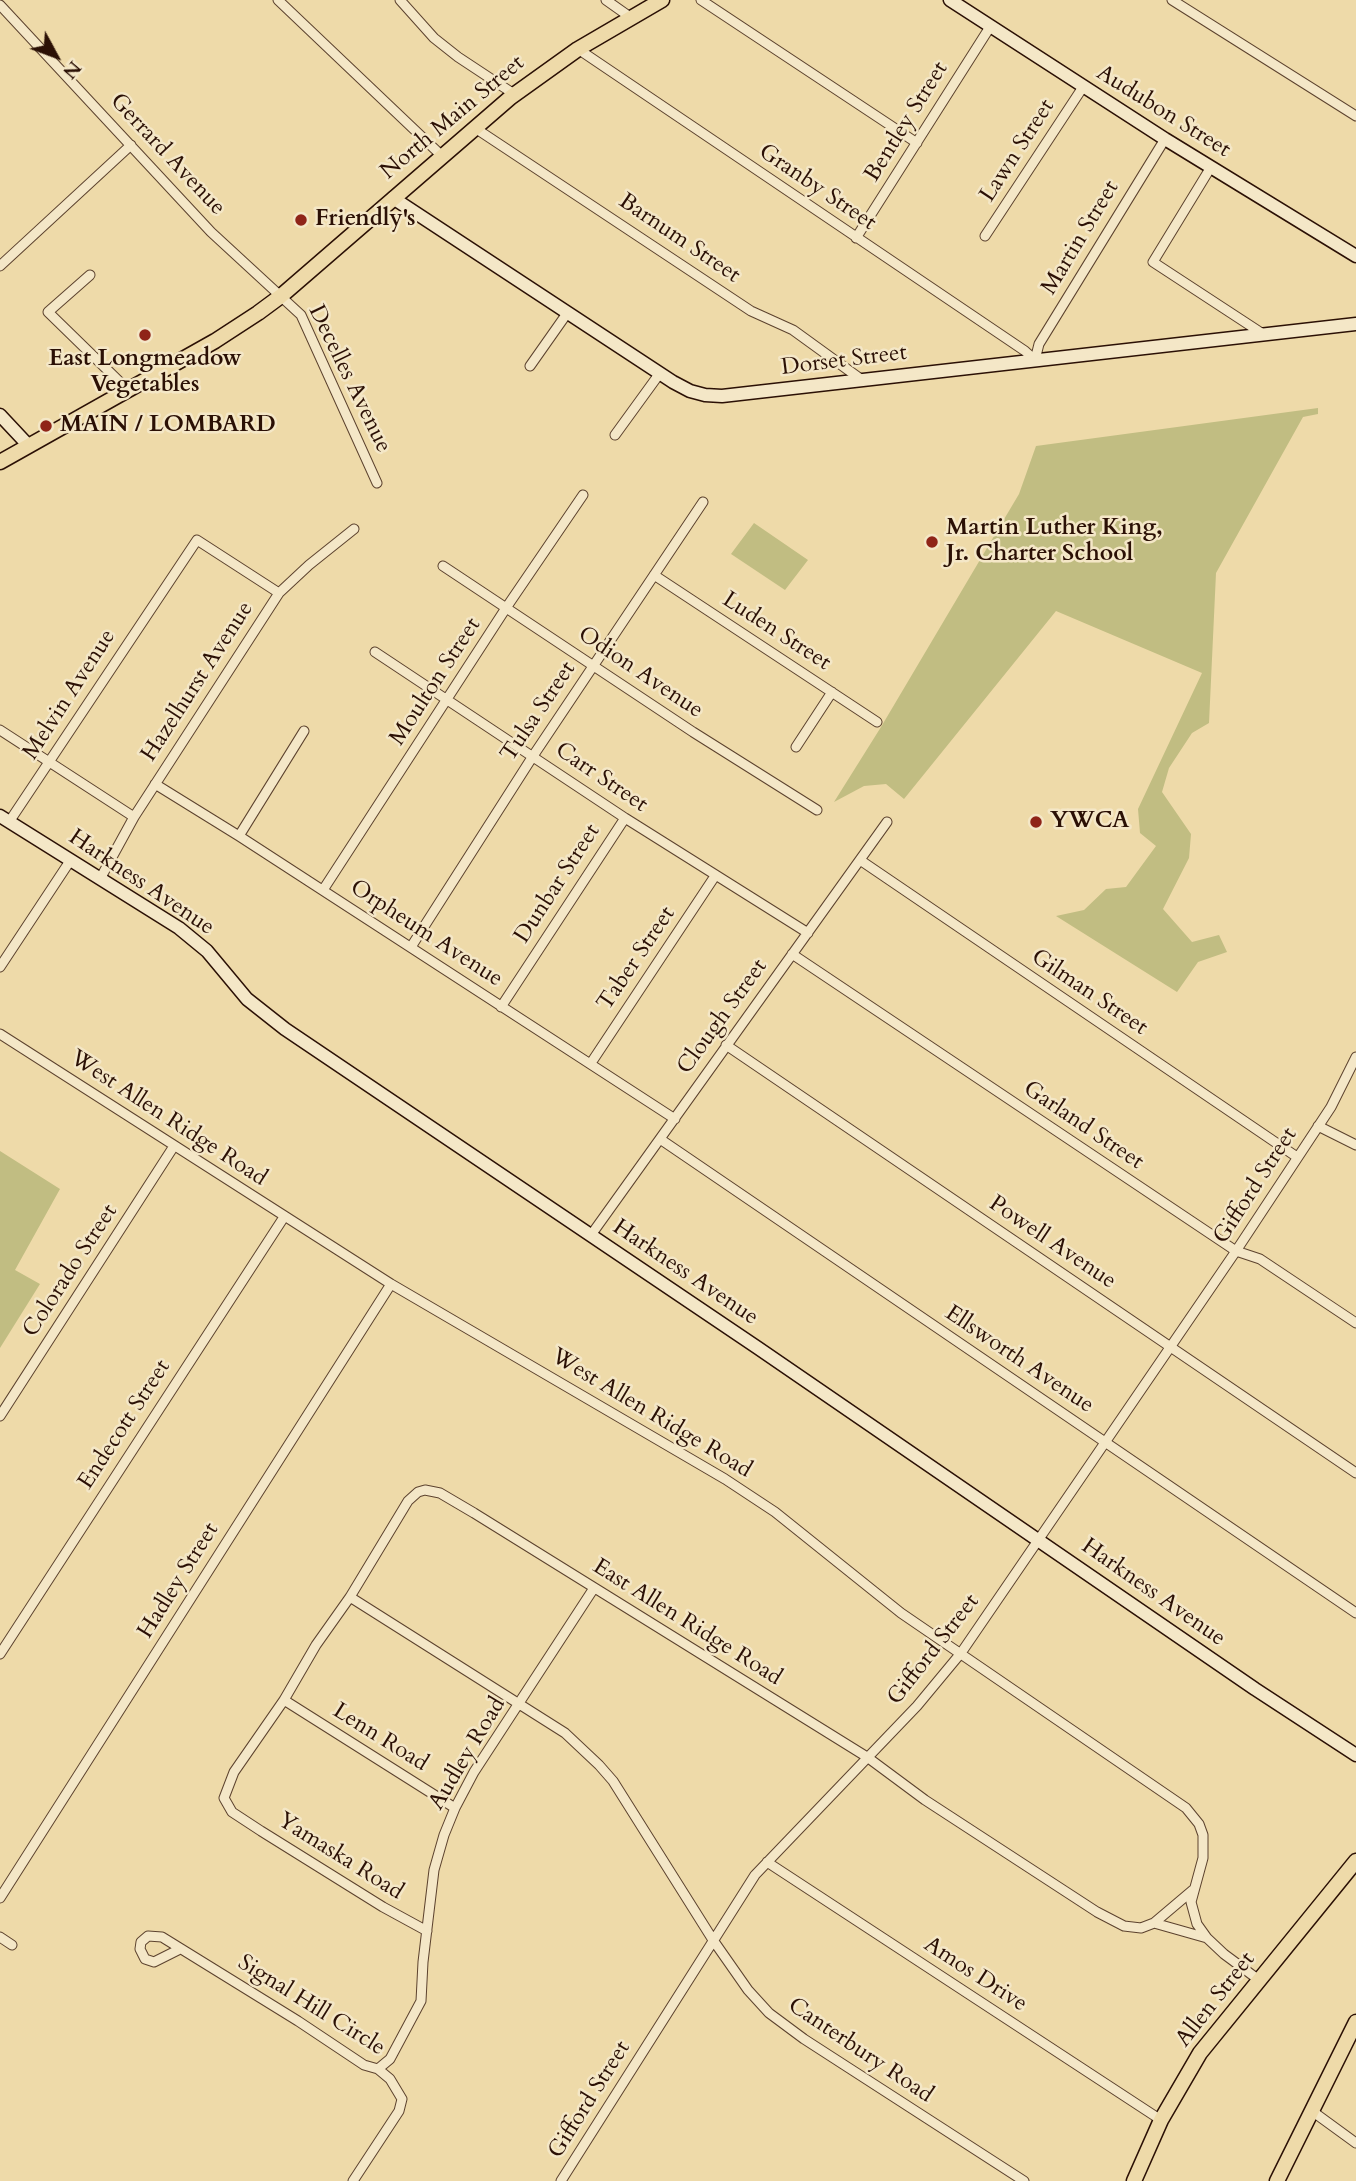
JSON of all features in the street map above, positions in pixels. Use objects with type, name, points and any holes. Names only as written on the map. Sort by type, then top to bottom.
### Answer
[{"type":"main road","name":"North Main Street","points":[[0,462],[215,341],[281,296],[514,94],[578,49],[662,0]]},
{"type":"main road","name":"Audubon Street","points":[[950,0],[1165,139],[1356,256]]},
{"type":"main road","name":"Dorset Street","points":[[393,198],[660,373],[690,391],[713,396],[1356,324]]},
{"type":"main road","points":[[0,415],[29,446]]},
{"type":"main road","name":"Harkness Avenue","points":[[5,819],[198,942],[247,999],[285,1029],[1356,1755]]},
{"type":"main road","name":"Allen Street","points":[[1134,2181],[1161,2120],[1200,2053],[1356,1861]]},
{"type":"main road","points":[[1277,2181],[1356,2022]]},
{"type":"street","points":[[278,0],[442,156]]},
{"type":"street","points":[[400,0],[435,38],[458,57],[514,94]]},
{"type":"street","points":[[606,0],[630,17]]},
{"type":"street","points":[[701,0],[916,144]]},
{"type":"street","points":[[1172,0],[1356,116]]},
{"type":"street","name":"Gerrard Avenue","points":[[0,5],[211,232],[281,296]]},
{"type":"street","name":"Bentley Street","points":[[856,238],[990,27]]},
{"type":"street","name":"Granby Street","points":[[578,49],[1035,360]]},
{"type":"street","name":"Lawn Street","points":[[985,236],[1083,87]]},
{"type":"street","name":"Barnum Street","points":[[475,128],[751,311],[793,330],[862,380]]},
{"type":"street","name":"Martin Street","points":[[1035,360],[1040,344],[1165,139]]},
{"type":"street","points":[[0,266],[131,145]]},
{"type":"street","points":[[1211,167],[1153,262],[1265,335]]},
{"type":"street","points":[[90,275],[48,312],[128,390]]},
{"type":"street","name":"Decelles Avenue","points":[[281,296],[301,315],[377,483]]},
{"type":"street","points":[[530,366],[568,312]]},
{"type":"street","points":[[615,435],[660,373]]},
{"type":"street","name":"Moulton Street","points":[[323,890],[506,608],[583,495]]},
{"type":"street","name":"Tulsa Street","points":[[411,947],[533,756],[703,502]]},
{"type":"street","name":"Hazelhurst Avenue","points":[[100,879],[134,817],[279,593],[354,529]]},
{"type":"street","name":"Melvin Avenue","points":[[5,819],[49,762],[197,540],[279,593]]},
{"type":"street","name":"Odion Avenue","points":[[443,566],[693,732],[817,810]]},
{"type":"street","name":"Luden Street","points":[[654,575],[877,722]]},
{"type":"street","name":"Carr Street","points":[[375,652],[625,818],[808,933]]},
{"type":"street","points":[[796,747],[832,692]]},
{"type":"street","points":[[0,730],[134,817]]},
{"type":"street","points":[[239,836],[304,731]]},
{"type":"street","name":"Orpheum Avenue","points":[[155,785],[239,836],[675,1119]]},
{"type":"street","name":"Dunbar Street","points":[[501,1007],[625,818]]},
{"type":"street","name":"Clough Street","points":[[591,1235],[887,822]]},
{"type":"street","name":"Gilman Street","points":[[860,860],[1297,1157]]},
{"type":"street","points":[[0,967],[71,861]]},
{"type":"street","name":"Taber Street","points":[[591,1063],[715,876]]},
{"type":"street","name":"Garland Street","points":[[792,954],[1236,1251],[1260,1259],[1356,1323]]},
{"type":"street","name":"West Allen Ridge Road","points":[[0,1034],[391,1284],[725,1479],[775,1512],[901,1613],[1172,1798],[1192,1813],[1202,1829],[1202,1863],[1193,1891],[1193,1913],[1207,1938]]},
{"type":"street","name":"Powell Avenue","points":[[726,1045],[1356,1473]]},
{"type":"street","name":"Gifford Street","points":[[561,2181],[755,1875],[917,1706],[961,1653],[1236,1251],[1337,1097],[1356,1057]]},
{"type":"street","points":[[1318,1126],[1356,1145]]},
{"type":"street","name":"Ellsworth Avenue","points":[[660,1139],[1356,1613]]},
{"type":"street","name":"Colorado Street","points":[[0,1416],[174,1146]]},
{"type":"street","name":"Endecott Street","points":[[0,1654],[284,1217]]},
{"type":"street","name":"Hadley Street","points":[[0,1898],[391,1284]]},
{"type":"street","name":"East Allen Ridge Road","points":[[235,1814],[225,1801],[227,1787],[234,1772],[284,1700],[408,1501],[418,1492],[425,1490],[440,1493],[474,1513],[867,1757],[925,1800],[1104,1916],[1132,1927],[1145,1928],[1154,1923],[1207,1938],[1259,1980]]},
{"type":"street","name":"Audley Road","points":[[378,2069],[390,2059],[421,2001],[434,1870],[455,1808],[474,1772],[594,1588]]},
{"type":"street","name":"Canterbury Road","points":[[350,1597],[565,1733],[614,1781],[713,1940],[754,1997],[779,2021],[1024,2181]]},
{"type":"street","name":"Lenn Road","points":[[284,1700],[455,1808]]},
{"type":"street","name":"Yamaska Road","points":[[235,1814],[362,1895],[427,1931]]},
{"type":"street","name":"Amos Drive","points":[[767,1862],[1161,2120]]},
{"type":"street","points":[[1154,1923],[1193,1891]]},
{"type":"street","points":[[0,1937],[12,1945]]},
{"type":"street","name":"Signal Hill Circle","points":[[180,1949],[364,2065],[378,2069],[390,2079],[402,2099],[385,2135],[353,2181]]},
{"type":"street","points":[[1312,2111],[1356,2143]]},
{"type":"shaded area","points":[[1318,408],[1318,414],[1303,417],[1216,573],[1209,723],[1192,733],[1169,768],[1162,792],[1191,834],[1189,858],[1163,909],[1192,942],[1219,935],[1227,952],[1198,962],[1177,992],[1056,916],[1084,910],[1106,889],[1126,887],[1156,846],[1140,833],[1138,809],[1202,673],[1056,611],[904,799],[886,784],[864,786],[834,802],[1019,494],[1036,446]]},
{"type":"shaded area","points":[[754,523],[808,560],[785,590],[731,554]]},
{"type":"shaded area","points":[[0,1151],[60,1189],[15,1270],[40,1284],[0,1348]]},
{"type":"place","name":"Friendly's","points":[[301,220]]},
{"type":"place","name":"East Longmeadow Vegetables","points":[[145,335]]},
{"type":"place","name":"MAIN / LOMBARD","points":[[46,426]]},
{"type":"place","name":"Martin Luther King, Jr. Charter School","points":[[932,542]]},
{"type":"place","name":"YWCA","points":[[1036,822]]}]
